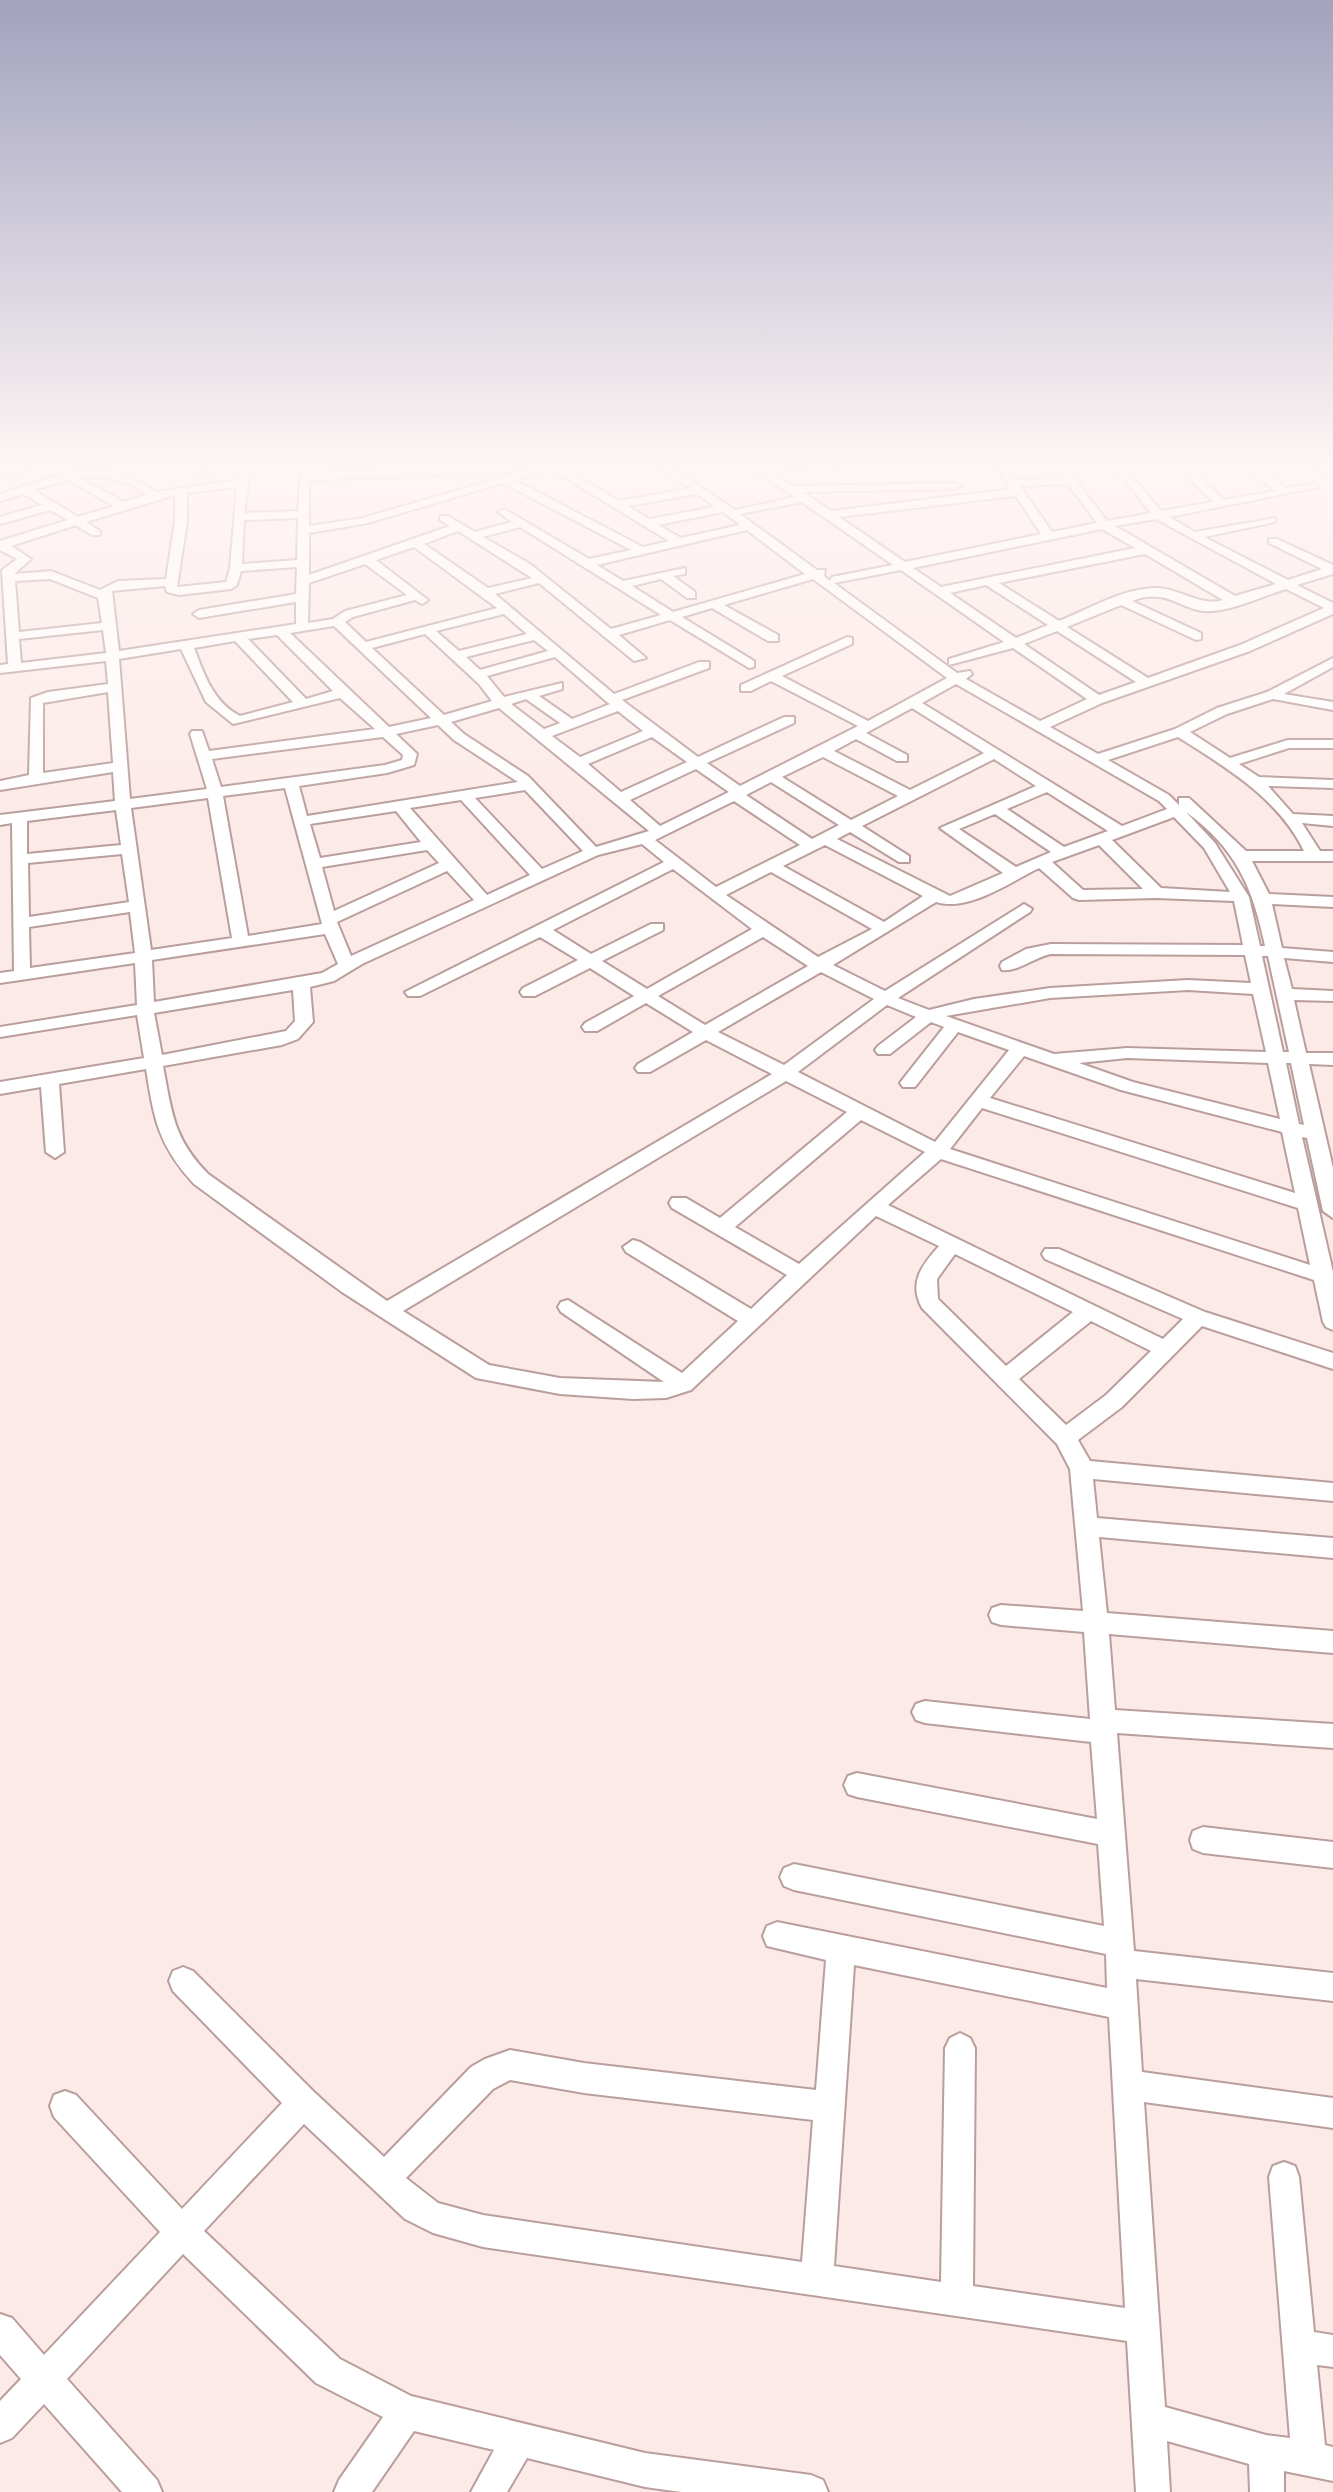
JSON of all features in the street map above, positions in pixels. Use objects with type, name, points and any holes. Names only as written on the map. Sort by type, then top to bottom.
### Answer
[{"type":"street","points":[[64,580],[104,596]]},
{"type":"street","points":[[234,580],[223,589],[175,591],[171,589],[172,582],[113,585],[106,589],[104,596],[146,1009],[165,1127],[185,1162],[214,1188],[463,1361],[484,1372],[512,1379],[633,1391],[666,1390],[683,1384],[938,1151],[1020,1049]]},
{"type":"street","points":[[6,581],[14,636],[7,668],[112,656],[337,622],[349,614],[421,599],[396,580]]},
{"type":"street","points":[[469,580],[508,609],[653,732],[738,794],[818,843],[934,896],[956,900],[1041,861],[1185,808]]},
{"type":"street","points":[[486,592],[536,580]]},
{"type":"street","points":[[543,580],[639,658]]},
{"type":"street","points":[[614,580],[749,664]]},
{"type":"street","points":[[621,585],[641,580]]},
{"type":"street","points":[[670,580],[691,595]]},
{"type":"street","points":[[609,634],[809,580]]},
{"type":"street","points":[[831,580],[959,671]]},
{"type":"street","points":[[831,580],[959,671],[1185,808],[1242,856],[1263,899],[1298,1057],[1322,1145],[1333,1211]]},
{"type":"street","points":[[923,580],[1097,700]]},
{"type":"street","points":[[940,591],[985,580]]},
{"type":"street","points":[[986,580],[1145,682]]},
{"type":"street","points":[[1198,580],[1234,601]]},
{"type":"street","points":[[1279,580],[1333,608]]},
{"type":"street","points":[[0,1032],[301,984],[328,977],[539,875],[593,852],[653,836],[913,703],[959,671],[1015,643],[1120,600],[1155,590],[1205,608],[1298,580]]},
{"type":"street","points":[[302,581],[302,626]]},
{"type":"street","points":[[199,614],[302,597]]},
{"type":"street","points":[[1120,600],[1196,636]]},
{"type":"street","points":[[715,605],[773,638]]},
{"type":"street","points":[[1046,724],[1097,700],[1245,648],[1333,608]]},
{"type":"street","points":[[365,646],[508,609]]},
{"type":"street","points":[[337,622],[459,737],[529,785],[593,852]]},
{"type":"street","points":[[14,636],[109,626]]},
{"type":"street","points":[[426,629],[500,702],[619,799],[675,862],[763,930],[819,965],[886,998],[954,1026],[1127,1086],[1322,1145]]},
{"type":"street","points":[[0,820],[291,783],[409,762],[410,754],[280,630]]},
{"type":"street","points":[[456,656],[537,635]]},
{"type":"street","points":[[238,637],[304,705]]},
{"type":"street","points":[[746,688],[847,641]]},
{"type":"street","points":[[186,645],[205,689],[224,714],[232,719],[251,720],[343,693]]},
{"type":"street","points":[[476,675],[557,653]]},
{"type":"street","points":[[1104,757],[1180,732],[1222,711],[1272,695],[1333,662]]},
{"type":"street","points":[[542,735],[704,665]]},
{"type":"street","points":[[771,676],[862,730],[902,758]]},
{"type":"street","points":[[205,756],[385,732],[442,720],[557,686]]},
{"type":"street","points":[[36,778],[36,701],[48,696],[112,687]]},
{"type":"street","points":[[527,694],[571,724]]},
{"type":"street","points":[[1272,695],[1333,706]]},
{"type":"street","points":[[913,703],[1119,831]]},
{"type":"street","points":[[619,799],[789,720]]},
{"type":"street","points":[[578,763],[653,732]]},
{"type":"street","points":[[1180,732],[1231,762],[1256,781],[1304,835],[1314,855]]},
{"type":"street","points":[[197,734],[215,793],[241,942]]},
{"type":"street","points":[[1231,762],[1288,744],[1333,744]]},
{"type":"street","points":[[823,751],[910,796]]},
{"type":"street","points":[[715,894],[995,753]]},
{"type":"street","points":[[1,789],[36,778],[122,766]]},
{"type":"street","points":[[772,777],[904,859]]},
{"type":"street","points":[[1256,781],[1333,784]]},
{"type":"street","points":[[291,783],[330,924],[347,966]]},
{"type":"street","points":[[302,821],[529,785]]},
{"type":"street","points":[[1015,874],[948,828],[1049,786]]},
{"type":"street","points":[[464,795],[539,875]]},
{"type":"street","points":[[399,805],[431,845],[484,901]]},
{"type":"street","points":[[995,807],[1062,853]]},
{"type":"street","points":[[1185,808],[1241,897],[1309,1204],[1329,1278],[1333,1322]]},
{"type":"street","points":[[1288,818],[1333,821]]},
{"type":"street","points":[[19,819],[22,975]]},
{"type":"street","points":[[1100,838],[1130,864],[1156,893]]},
{"type":"street","points":[[314,864],[431,845]]},
{"type":"street","points":[[20,859],[129,849]]},
{"type":"street","points":[[1242,856],[1333,856]]},
{"type":"street","points":[[1041,861],[1079,895],[1156,893],[1241,897]]},
{"type":"street","points":[[414,992],[675,862]]},
{"type":"street","points":[[0,978],[241,942],[330,924],[450,864]]},
{"type":"street","points":[[771,866],[884,929]]},
{"type":"street","points":[[644,1068],[884,929],[934,896]]},
{"type":"street","points":[[1263,899],[1333,902]]},
{"type":"street","points":[[21,923],[137,906]]},
{"type":"street","points":[[387,1311],[784,1074],[886,998],[1024,909]]},
{"type":"street","points":[[529,992],[657,927]]},
{"type":"street","points":[[541,930],[704,1032],[938,1151],[1329,1278]]},
{"type":"street","points":[[591,1027],[763,930]]},
{"type":"street","points":[[1008,966],[1032,953],[1051,949],[1253,950],[1333,957]]},
{"type":"street","points":[[0,1088],[276,1041],[292,1035],[304,1022],[301,984]]},
{"type":"street","points":[[884,1050],[929,1015],[974,1004],[1050,993],[1188,985],[1262,989]]},
{"type":"street","points":[[1284,994],[1333,996]]},
{"type":"street","points":[[909,1083],[954,1026]]},
{"type":"street","points":[[1050,1059],[1127,1053],[1333,1059]]},
{"type":"street","points":[[50,1080],[55,1152]]},
{"type":"street","points":[[977,1100],[1309,1204]]},
{"type":"street","points":[[721,1228],[859,1112]]},
{"type":"street","points":[[679,1203],[801,1274]]},
{"type":"street","points":[[875,1207],[1166,1349]]},
{"type":"street","points":[[952,1244],[925,1280],[923,1291],[929,1303],[1065,1438],[1081,1469],[1111,1834],[1153,2492]]},
{"type":"street","points":[[633,1247],[752,1320]]},
{"type":"street","points":[[1052,1254],[1198,1317],[1333,1361]]},
{"type":"street","points":[[568,1307],[683,1384]]},
{"type":"street","points":[[1004,1380],[1089,1311]]},
{"type":"street","points":[[1065,1438],[1114,1401],[1198,1317]]},
{"type":"street","points":[[1081,1469],[1333,1492]]},
{"type":"street","points":[[1087,1526],[1333,1548]]},
{"type":"street","points":[[1001,1615],[1333,1642]]},
{"type":"street","points":[[925,1712],[1103,1726],[1333,1736]]},
{"type":"street","points":[[857,1785],[1111,1834]]},
{"type":"street","points":[[1203,1840],[1333,1855]]},
{"type":"street","points":[[794,1877],[1119,1953],[1333,1987]]},
{"type":"street","points":[[777,1936],[1122,2005]]},
{"type":"street","points":[[817,2280],[841,1949]]},
{"type":"street","points":[[183,1981],[303,2103],[424,2213],[483,2231],[1141,2327]]},
{"type":"street","points":[[957,2300],[960,2048]]},
{"type":"street","points":[[384,2179],[482,2078],[495,2069],[510,2065],[584,2078],[829,2107]]},
{"type":"street","points":[[1127,2085],[1333,2113]]},
{"type":"street","points":[[0,2426],[303,2103]]},
{"type":"street","points":[[65,2106],[182,2232],[328,2371],[407,2412],[645,2470],[811,2492]]},
{"type":"street","points":[[1147,2419],[1266,2452],[1321,2461],[1299,2346],[1284,2177]]},
{"type":"street","points":[[0,2330],[145,2492]]},
{"type":"street","points":[[1299,2346],[1333,2351]]},
{"type":"street","points":[[351,2492],[407,2412]]},
{"type":"street","points":[[488,2492],[520,2438]]},
{"type":"street","points":[[1266,2452],[1267,2492]]}]
